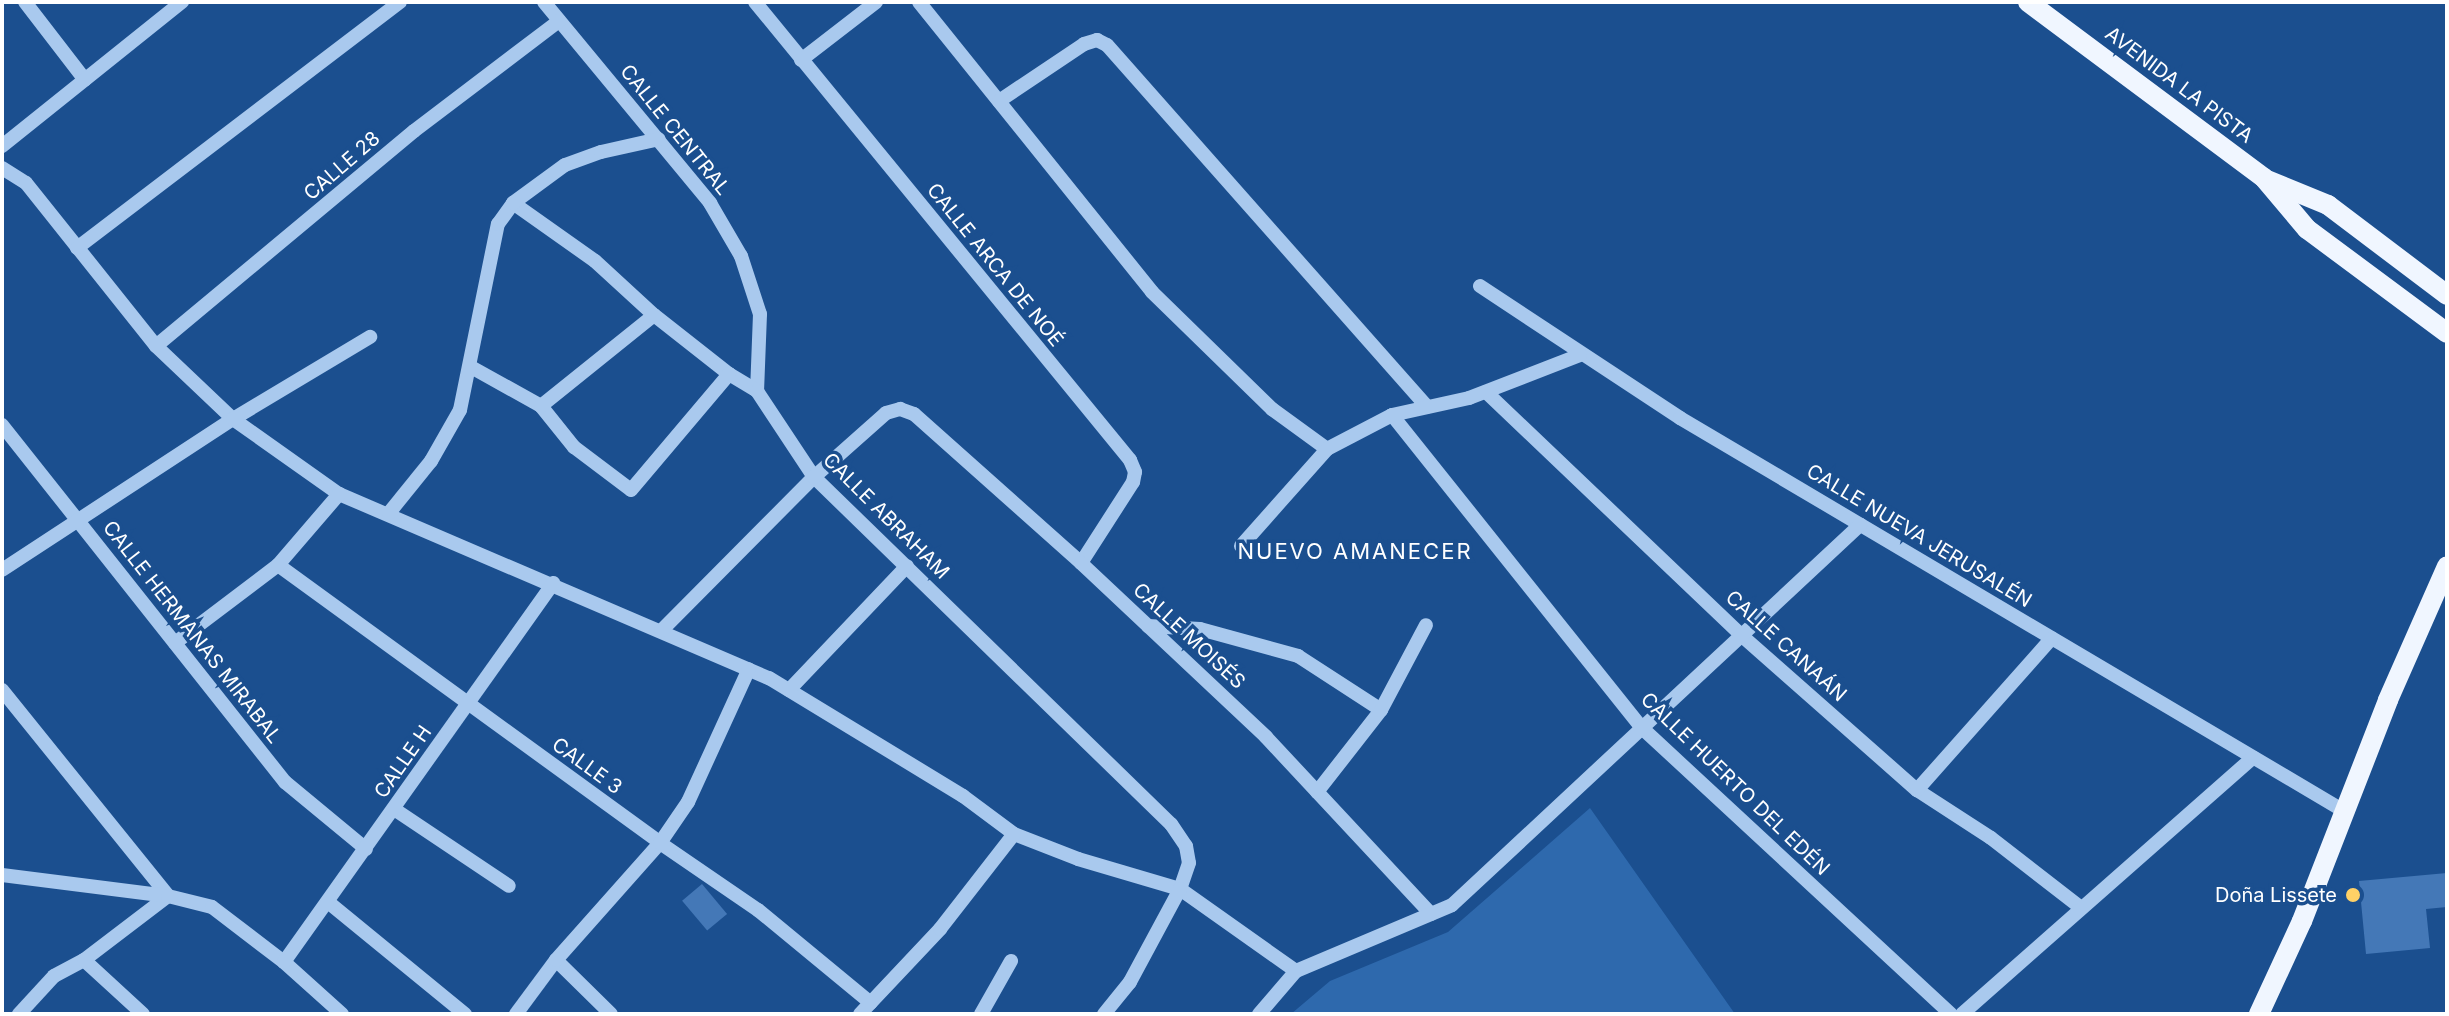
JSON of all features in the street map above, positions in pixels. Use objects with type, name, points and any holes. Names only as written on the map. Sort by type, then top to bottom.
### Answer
[{"type":"main road","name":"AVENIDA LA PISTA","points":[[2028,2],[2264,178],[2307,229],[2447,333]]},
{"type":"main road","name":"AVENIDA LA PISTA","points":[[2264,178],[2328,205],[2447,295]]},
{"type":"main road","points":[[2259,1014],[2302,921],[2388,700],[2447,566]]},
{"type":"street","points":[[25,2],[85,80]]},
{"type":"street","points":[[2,146],[182,2]]},
{"type":"street","points":[[77,248],[400,2]]},
{"type":"street","name":"CALLE CENTRAL","points":[[544,2],[710,203],[741,256],[760,314],[757,391]]},
{"type":"street","name":"CALLE ARCA DE NOÉ","points":[[755,2],[1130,460],[1135,472],[1133,482],[1081,563]]},
{"type":"street","points":[[801,60],[876,2]]},
{"type":"street","points":[[919,2],[1152,292],[1272,409],[1327,449]]},
{"type":"street","name":"CALLE 28","points":[[156,346],[414,131],[559,21]]},
{"type":"street","points":[[999,101],[1084,44],[1097,40],[1107,45],[1427,407]]},
{"type":"street","points":[[389,513],[431,461],[460,410],[471,367],[490,253],[498,224],[513,203],[565,165],[601,152],[659,139]]},
{"type":"street","points":[[2,168],[26,183],[156,346],[233,419],[339,494],[749,669],[963,796],[1014,834],[1078,859],[1180,889],[1296,971]]},
{"type":"street","name":"CALLE ABRAHAM","points":[[513,203],[595,261],[654,315],[729,374],[757,391],[814,477],[1171,824],[1186,846],[1189,863],[1180,889],[1130,982],[1104,1014]]},
{"type":"street","name":"CALLE NUEVA JERUSALÉN","points":[[1480,286],[1580,355],[1860,525],[2344,811]]},
{"type":"street","points":[[541,406],[654,315]]},
{"type":"street","points":[[2,570],[233,419],[370,337]]},
{"type":"street","points":[[1241,546],[1327,449],[1392,415],[1486,392],[1580,355]]},
{"type":"street","points":[[471,367],[541,406],[574,447],[631,490],[729,374]]},
{"type":"street","name":"CALLE CANAÁN","points":[[1486,392],[1741,635],[1917,790],[1991,838],[2080,907]]},
{"type":"street","name":"CALLE MOISÉS","points":[[814,477],[886,413],[900,409],[914,414],[1081,563],[1266,737],[1431,914]]},
{"type":"street","name":"CALLE HUERTO DEL EDÉN","points":[[1392,415],[1642,728],[1951,1014]]},
{"type":"street","name":"CALLE HERMANAS MIRABAL","points":[[2,425],[285,782],[366,849]]},
{"type":"street","points":[[661,631],[814,477]]},
{"type":"street","points":[[175,643],[278,565],[339,494]]},
{"type":"street","points":[[1259,1014],[1296,971],[1452,905],[1860,525]]},
{"type":"street","name":"CALLE 3","points":[[278,565],[467,705],[758,910],[866,1008]]},
{"type":"street","points":[[789,690],[907,566]]},
{"type":"street","name":"CALLE H","points":[[284,962],[553,583]]},
{"type":"street","points":[[1317,792],[1381,710],[1426,625]]},
{"type":"street","points":[[1148,626],[1200,629],[1298,656],[1381,710]]},
{"type":"street","points":[[1917,790],[2052,638]]},
{"type":"street","points":[[516,1014],[556,960],[660,843],[688,802],[749,669]]},
{"type":"street","points":[[2,690],[168,896]]},
{"type":"street","points":[[1962,1014],[2253,757]]},
{"type":"street","points":[[394,809],[509,886]]},
{"type":"street","points":[[866,1008],[940,929],[1014,834]]},
{"type":"street","points":[[2,875],[168,896],[212,907],[284,962],[342,1014]]},
{"type":"street","points":[[19,1014],[54,976],[84,960],[168,896]]},
{"type":"street","points":[[328,902],[465,1014]]},
{"type":"street","points":[[84,960],[143,1014]]},
{"type":"street","points":[[556,960],[611,1014]]},
{"type":"street","points":[[981,1014],[1011,961]]},
{"type":"shaded area","points":[[1590,808],[1735,1014],[1291,1014],[1330,981],[1448,932]]},
{"type":"building","points":[[2447,873],[2447,907],[2426,909],[2430,948],[2366,954],[2359,881]]},
{"type":"building","points":[[702,884],[727,914],[707,931],[682,901]]},
{"type":"place","name":"Doña Lissete","points":[[2353,895]]},
{"type":"district","name":"NUEVO AMANECER","points":[[1355,552]]}]
